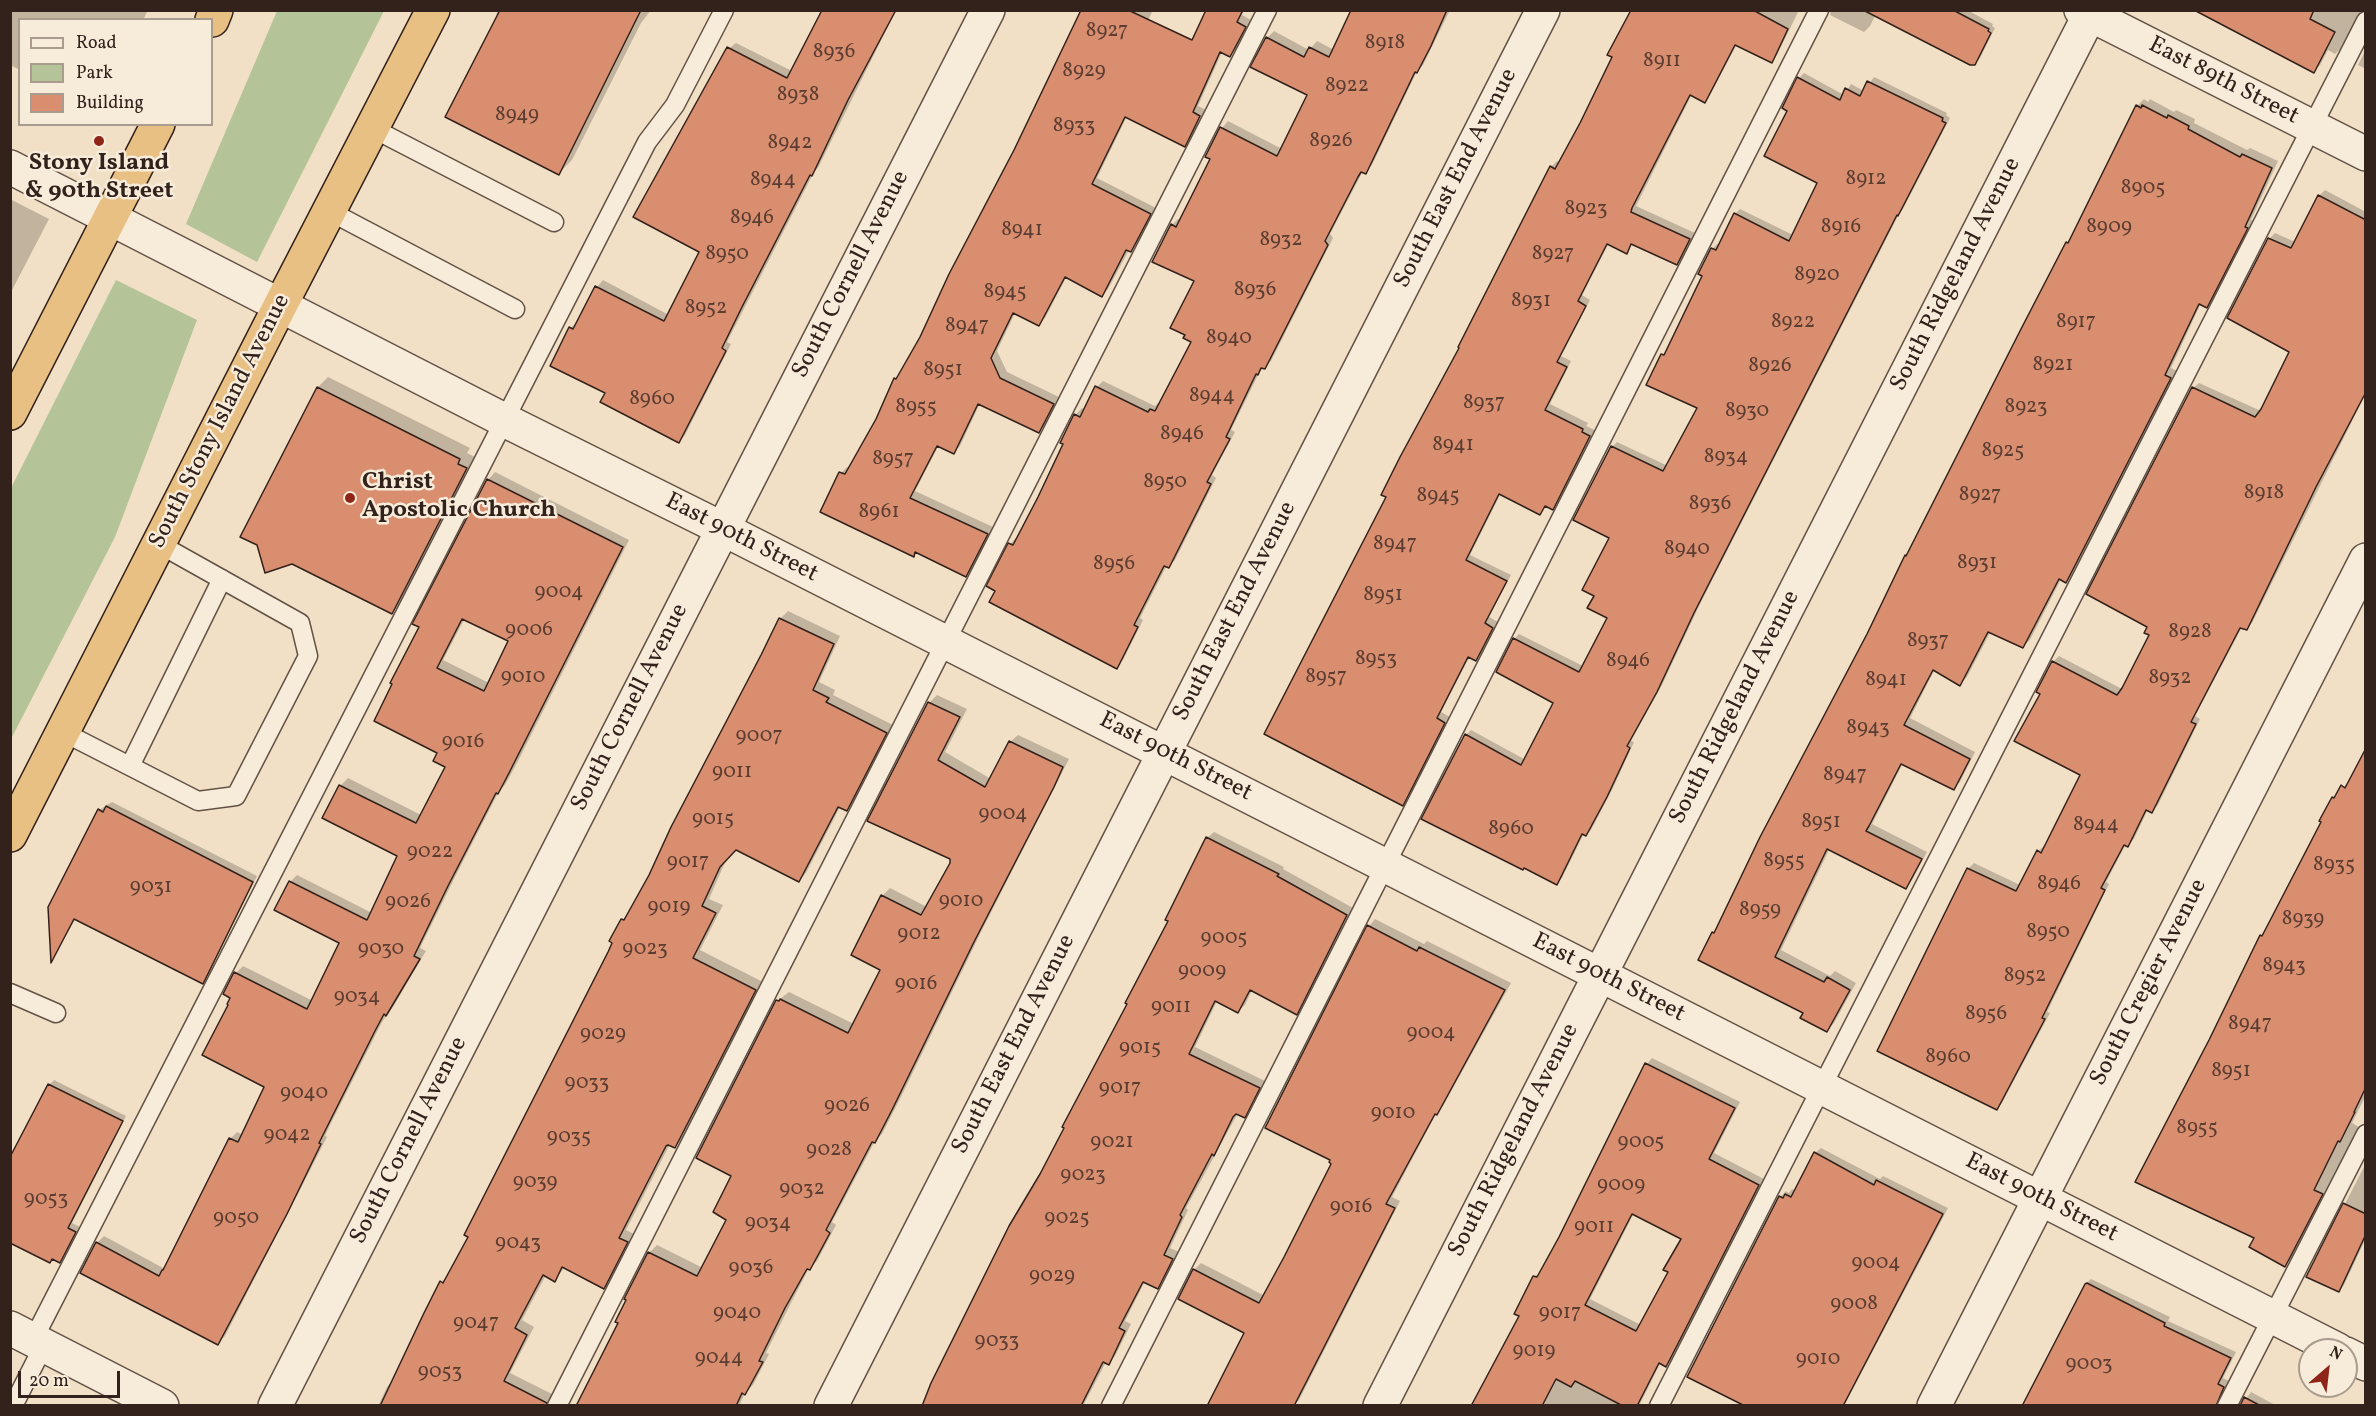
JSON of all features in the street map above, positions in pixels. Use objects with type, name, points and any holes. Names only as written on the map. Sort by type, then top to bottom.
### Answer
[{"type":"highway","name":"South Stony Island Avenue","points":[[10,835],[280,304],[433,10]]},
{"type":"highway","points":[[10,413],[157,126]]},
{"type":"street","name":"South Cornell Avenue","points":[[274,1406],[988,10]]},
{"type":"street","name":"South East End Avenue","points":[[831,1406],[1543,10]]},
{"type":"street","name":"East 89th Street","points":[[2088,12],[2366,154]]},
{"type":"street","name":"South Ridgeland Avenue","points":[[1380,1406],[2088,12]]},
{"type":"street","name":"East 90th Street","points":[[10,167],[2314,1338]]},
{"type":"street","name":"South Cregier Avenue","points":[[1934,1406],[2366,560]]},
{"type":"street","points":[[29,1338],[162,1406]]},
{"type":"lane","points":[[13,1406],[29,1338],[646,142],[675,105],[724,10]]},
{"type":"lane","points":[[557,1406],[1267,10]]},
{"type":"lane","points":[[1111,1406],[1819,10]]},
{"type":"lane","points":[[1659,1406],[2366,21]]},
{"type":"lane","points":[[372,128],[554,222]]},
{"type":"lane","points":[[329,212],[515,309]]},
{"type":"lane","points":[[63,732],[198,801],[236,796],[308,657],[300,623],[159,544]]},
{"type":"lane","points":[[130,766],[222,579]]},
{"type":"lane","points":[[10,993],[56,1012]]},
{"type":"lane","points":[[2227,1406],[2366,1134]]},
{"type":"green space","points":[[277,11],[384,11],[257,262],[186,224]]},
{"type":"green space","points":[[116,280],[197,320],[115,537],[11,739],[11,488]]},
{"type":"building","points":[[500,10],[641,10],[559,175],[445,117]]},
{"type":"building","points":[[822,10],[896,10],[848,100],[812,176],[810,175],[742,307],[722,348],[726,351],[679,443],[600,402],[605,393],[550,366],[569,327],[573,329],[595,286],[664,321],[699,252],[633,217],[727,47],[787,78]]},
{"type":"building","points":[[1081,10],[1128,10],[1192,40],[1206,10],[1243,10],[1237,22],[1246,27],[1230,57],[1220,52],[1193,112],[1200,116],[1185,147],[1125,117],[1092,184],[1151,214],[1131,252],[1126,250],[1102,297],[1065,277],[1039,326],[1013,313],[991,358],[1000,378],[1054,404],[1039,433],[978,404],[954,454],[937,446],[910,498],[988,534],[966,577],[915,552],[914,557],[820,512],[839,472],[845,474],[876,419],[894,378],[896,379],[920,337],[949,274],[1014,150]]},
{"type":"building","points":[[1351,10],[1447,10],[1366,174],[1361,172],[1325,241],[1328,245],[1265,369],[1261,368],[1258,375],[1256,374],[1226,437],[1230,439],[1207,482],[1211,484],[1169,568],[1164,566],[1134,625],[1138,627],[1117,669],[989,602],[995,591],[986,586],[1008,543],[1013,545],[1038,497],[1063,444],[1060,443],[1074,414],[1080,417],[1095,386],[1148,412],[1150,409],[1155,411],[1191,342],[1183,338],[1185,335],[1170,328],[1194,281],[1152,262],[1171,224],[1176,227],[1210,159],[1205,157],[1220,127],[1277,156],[1307,95],[1250,67],[1266,37],[1304,57],[1309,47],[1329,57]]},
{"type":"building","points":[[1631,10],[1753,10],[1788,29],[1772,63],[1735,45],[1705,103],[1690,95],[1632,208],[1631,212],[1690,239],[1677,265],[1631,244],[1627,254],[1607,244],[1578,301],[1586,306],[1557,362],[1567,367],[1545,410],[1583,429],[1582,432],[1590,436],[1553,510],[1545,506],[1540,515],[1499,494],[1466,560],[1507,581],[1485,623],[1493,628],[1476,661],[1468,657],[1437,718],[1445,723],[1403,806],[1264,734],[1386,497],[1381,495],[1400,457],[1459,348],[1550,166],[1555,169],[1580,123],[1612,57],[1607,55]]},
{"type":"building","points":[[1863,10],[1953,10],[1989,29],[1991,33],[1975,65],[1970,65]]},
{"type":"building","points":[[2194,10],[2314,10],[2310,19],[2335,32],[2314,73]]},
{"type":"building","points":[[1797,77],[1840,100],[1845,88],[1860,96],[1867,81],[1943,118],[1942,121],[1946,123],[1694,613],[1657,692],[1627,746],[1630,748],[1607,797],[1586,836],[1582,834],[1557,885],[1421,819],[1465,734],[1521,765],[1553,703],[1496,672],[1513,638],[1579,672],[1607,618],[1587,608],[1594,596],[1582,590],[1609,538],[1573,520],[1611,446],[1663,471],[1697,408],[1646,385],[1661,354],[1664,355],[1702,276],[1698,274],[1711,248],[1716,250],[1734,213],[1789,241],[1817,183],[1764,156],[1787,111],[1782,108]]},
{"type":"building","points":[[2136,105],[2141,108],[2142,105],[2167,118],[2168,115],[2189,126],[2188,129],[2240,157],[2242,154],[2272,168],[2245,227],[2248,228],[2207,308],[2199,304],[2165,375],[2171,378],[2066,583],[2059,579],[2023,648],[1988,632],[1960,686],[1933,670],[1904,725],[1970,759],[1954,790],[1901,764],[1866,831],[1922,859],[1906,889],[1827,849],[1775,957],[1824,982],[1827,977],[1850,990],[1827,1032],[1800,1018],[1803,1013],[1698,960],[1712,932],[1714,933],[1760,837],[1867,634],[2021,329],[2066,242],[2068,243]]},
{"type":"building","points":[[2318,195],[2366,220],[2366,392],[2316,487],[2247,630],[2240,628],[2191,722],[2196,724],[2152,813],[2146,810],[2128,847],[2124,845],[2101,888],[2105,890],[2042,1018],[2045,1019],[1997,1110],[1877,1051],[1967,868],[2016,891],[2037,850],[2041,853],[2080,775],[2014,741],[2040,694],[2036,692],[2052,661],[2117,695],[2122,688],[2149,635],[2144,633],[2147,627],[2086,594],[2192,387],[2255,417],[2261,409],[2289,352],[2227,318],[2268,238],[2291,248]]},
{"type":"building","name":"Christ Apostolic Church","points":[[317,387],[460,459],[458,464],[467,468],[392,614],[292,564],[265,573],[257,545],[240,537]]},
{"type":"building","points":[[487,479],[623,547],[509,773],[498,794],[496,793],[448,886],[414,956],[420,959],[375,1031],[319,1143],[321,1144],[287,1214],[218,1345],[80,1273],[96,1242],[159,1276],[229,1138],[238,1142],[264,1087],[202,1055],[228,1005],[230,998],[223,994],[234,972],[307,1009],[339,943],[274,910],[289,881],[367,920],[397,856],[322,818],[339,785],[416,823],[445,767],[433,761],[437,753],[374,721],[392,684],[390,683],[419,627],[412,624]],"holes":[[[462,619],[508,641],[484,691],[437,668]]]},
{"type":"building","points":[[779,618],[834,644],[813,690],[829,698],[826,702],[887,733],[847,811],[838,807],[799,882],[736,850],[720,867],[702,906],[716,913],[693,958],[756,990],[675,1148],[666,1146],[619,1238],[628,1242],[604,1289],[562,1267],[555,1282],[543,1275],[515,1328],[527,1335],[504,1381],[547,1403],[546,1406],[380,1406],[440,1281],[443,1283],[468,1237],[464,1235],[608,952],[612,943],[609,941],[621,919],[624,920],[649,875],[671,827]]},
{"type":"building","points":[[928,702],[960,717],[938,760],[985,787],[1009,741],[1063,767],[1054,787],[974,942],[892,1110],[875,1143],[872,1142],[826,1230],[830,1233],[810,1270],[807,1269],[785,1308],[759,1361],[763,1362],[745,1395],[742,1393],[736,1406],[576,1406],[618,1323],[615,1322],[626,1300],[624,1299],[648,1252],[697,1276],[726,1220],[713,1212],[731,1176],[696,1158],[776,1000],[780,999],[848,1033],[880,970],[851,955],[881,895],[921,915],[950,863],[950,859],[867,821]]},
{"type":"building","points":[[2366,748],[2366,1087],[2314,1190],[2323,1194],[2285,1267],[2249,1247],[2254,1238],[2135,1182],[2209,1040],[2260,935],[2262,936],[2321,822],[2319,821],[2341,785],[2345,788]]},
{"type":"building","points":[[106,806],[253,882],[203,984],[74,919],[51,963],[48,907],[98,809],[103,812]]},
{"type":"building","points":[[1206,837],[1279,874],[1277,876],[1347,915],[1297,1015],[1250,990],[1238,1013],[1215,1001],[1189,1054],[1260,1088],[1245,1118],[1236,1114],[1233,1117],[1214,1156],[1212,1154],[1180,1215],[1182,1217],[1164,1255],[1173,1259],[1158,1289],[1143,1282],[1119,1328],[1125,1331],[1109,1365],[1103,1362],[1081,1406],[922,1406],[931,1383],[1009,1226],[1040,1174],[1064,1128],[1062,1127],[1127,1004],[1125,1003],[1168,921],[1165,920]]},
{"type":"building","points":[[1367,925],[1417,951],[1419,947],[1505,990],[1386,1204],[1395,1208],[1294,1406],[1207,1406],[1244,1333],[1178,1299],[1193,1269],[1259,1303],[1331,1164],[1330,1160],[1265,1128]]},
{"type":"building","points":[[1645,1063],[1735,1108],[1709,1159],[1759,1185],[1666,1367],[1659,1363],[1637,1406],[1623,1406],[1575,1381],[1571,1387],[1556,1379],[1542,1406],[1471,1406],[1519,1316],[1514,1314],[1533,1276],[1537,1277]],"holes":[[[1632,1214],[1681,1239],[1663,1270],[1668,1272],[1636,1331],[1585,1305]]]},
{"type":"building","points":[[48,1084],[123,1121],[68,1228],[76,1232],[60,1263],[52,1259],[50,1263],[10,1243],[10,1157]]},
{"type":"building","points":[[1814,1152],[1874,1185],[1876,1180],[1943,1214],[1843,1406],[1745,1406],[1687,1377],[1779,1196],[1783,1198],[1785,1194],[1791,1197]]},
{"type":"building","points":[[2343,1203],[2366,1214],[2366,1234],[2339,1292],[2306,1277]]},
{"type":"building","points":[[2087,1283],[2165,1323],[2164,1326],[2231,1358],[2218,1384],[2224,1387],[2216,1406],[2022,1406]]},
{"type":"building","points":[[2244,1397],[2261,1406],[2240,1406]]},
{"type":"place","name":"Stony Island & 90th Street","points":[[99,141]]},
{"type":"place","name":"Christ Apostolic Church","points":[[350,498]]}]
